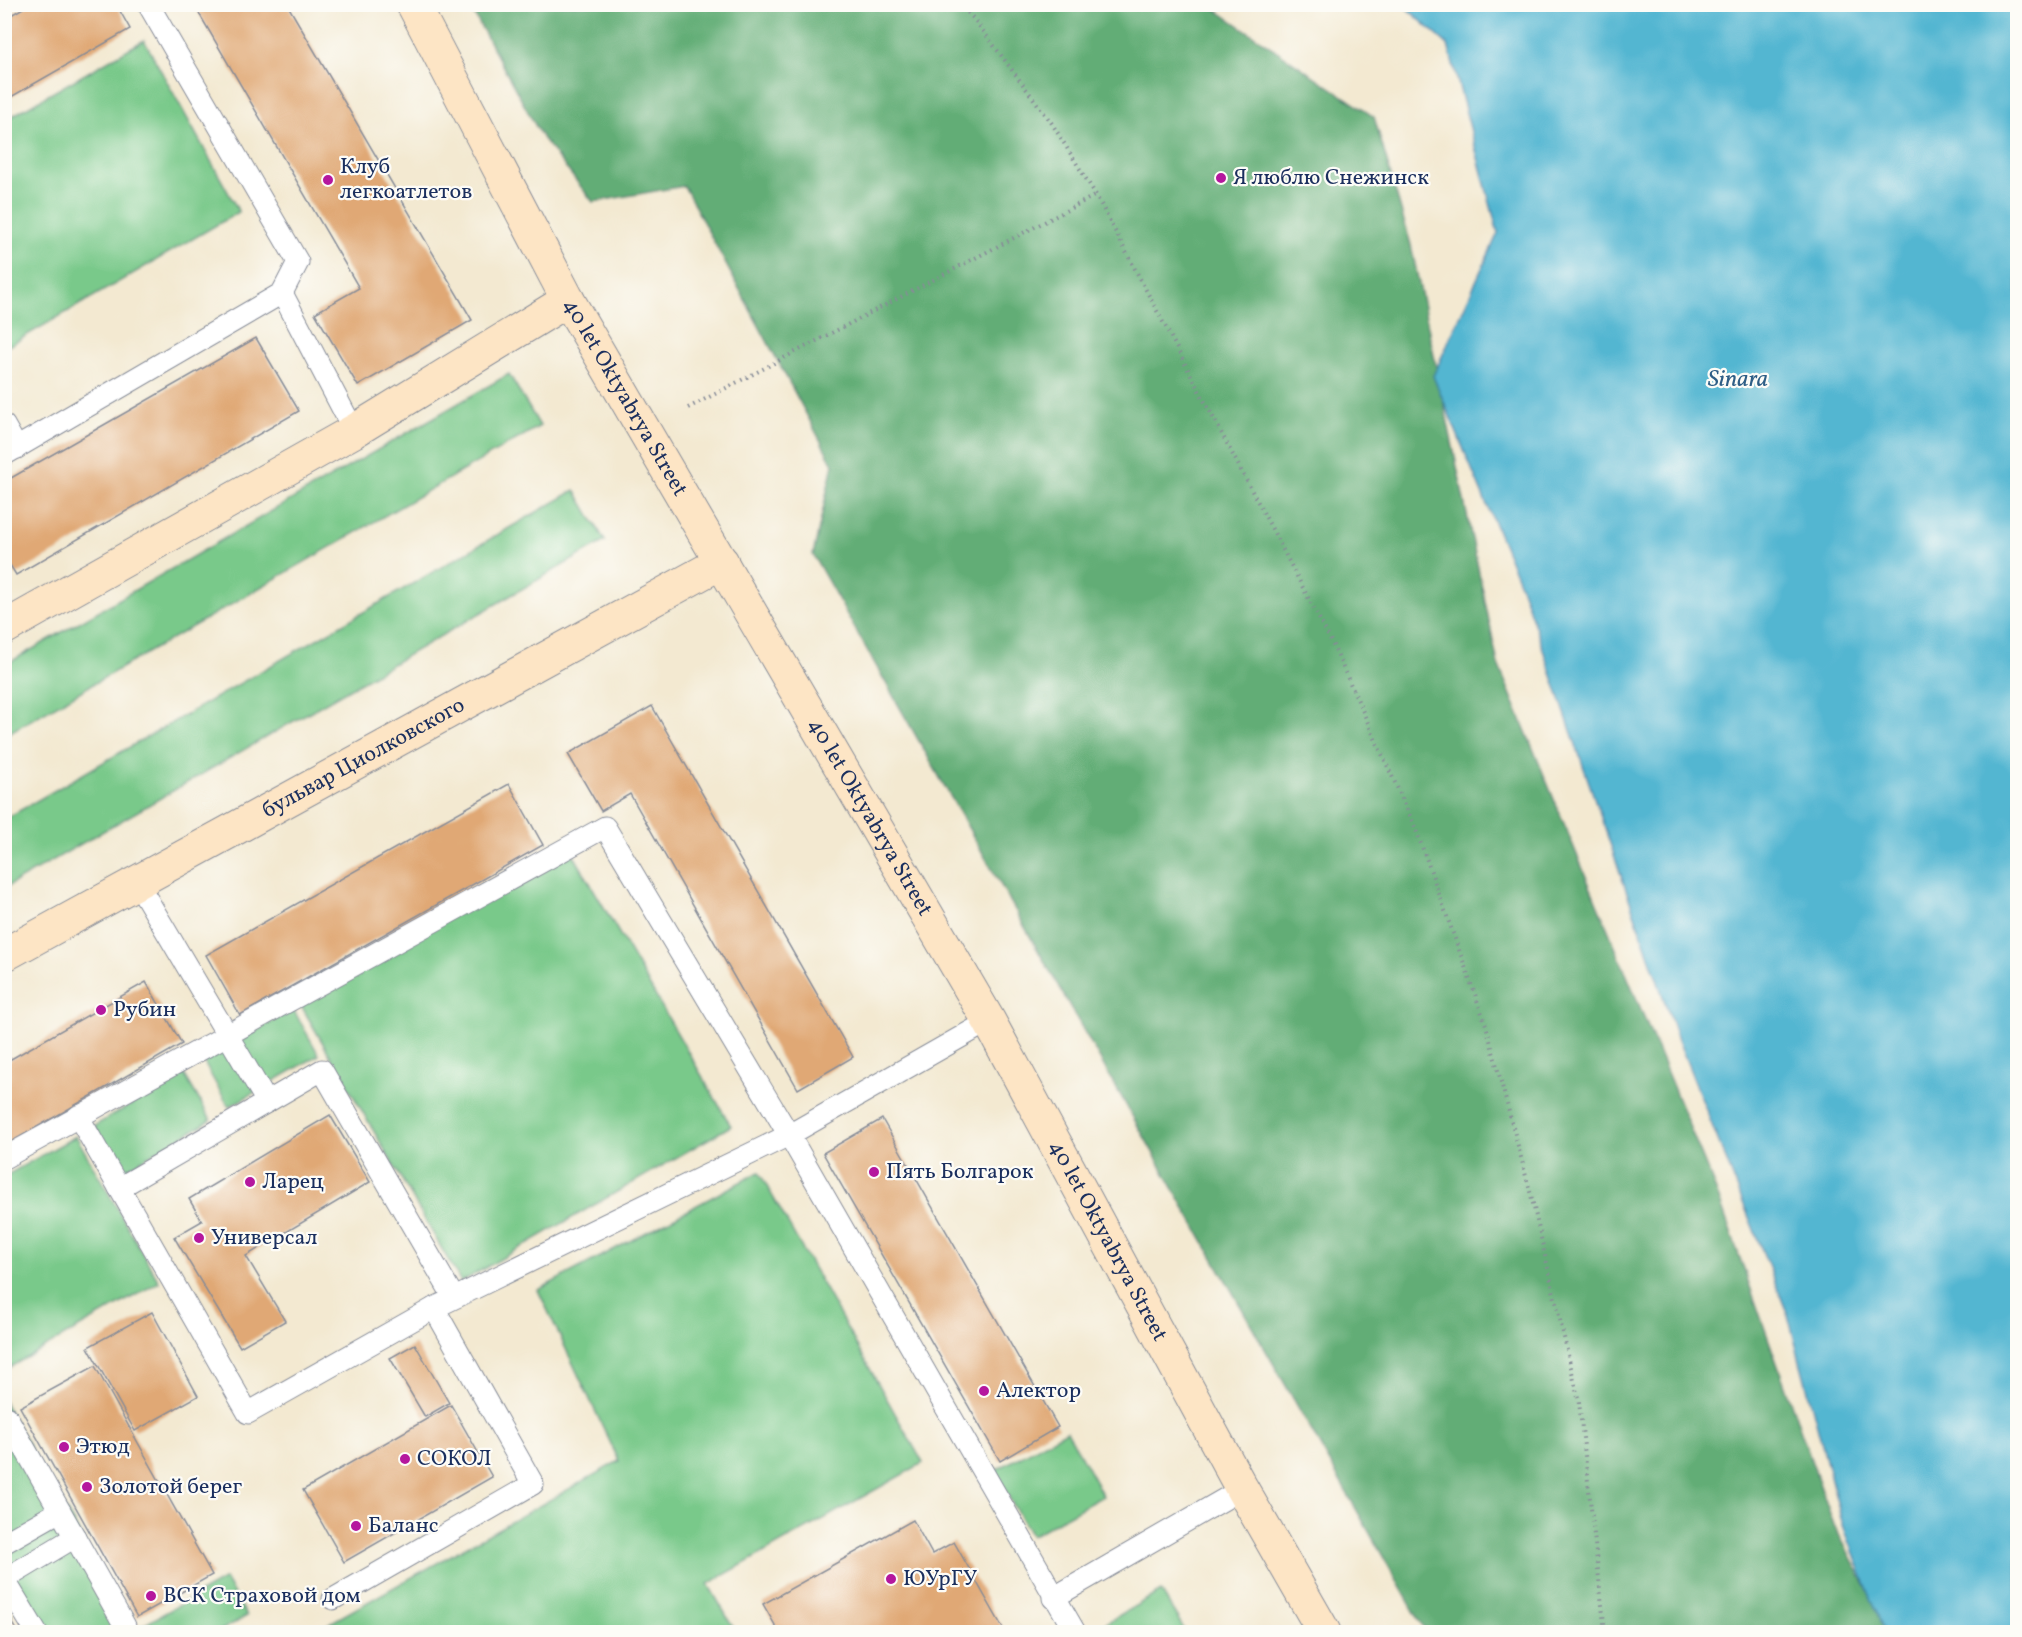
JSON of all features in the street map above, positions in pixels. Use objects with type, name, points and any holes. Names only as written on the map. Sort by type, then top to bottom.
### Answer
[{"type":"street","name":"40 let Oktyabrya Street","points":[[413,4],[568,300],[989,1021],[1242,1489],[1324,1632]]},
{"type":"street","points":[[4,628],[354,430],[568,300]]},
{"type":"street","name":"бульвар Циолковского","points":[[4,956],[722,562]]},
{"type":"lane","points":[[4,425],[11,451],[282,293],[298,261],[148,4]]},
{"type":"lane","points":[[282,293],[354,430]]},
{"type":"lane","points":[[4,1158],[605,827],[789,1135],[1053,1598],[1075,1632]]},
{"type":"lane","points":[[137,882],[267,1102]]},
{"type":"lane","points":[[78,1116],[248,1413],[453,1296],[789,1135],[989,1021]]},
{"type":"lane","points":[[119,1188],[322,1070],[453,1296]]},
{"type":"lane","points":[[333,1599],[533,1484],[434,1308]]},
{"type":"lane","points":[[7,1418],[125,1626]]},
{"type":"lane","points":[[1053,1598],[1242,1489]]},
{"type":"lane","points":[[4,1543],[60,1511]]},
{"type":"lane","points":[[36,1632],[5,1579],[75,1538]]},
{"type":"path","points":[[959,4],[974,19],[1051,122],[1096,195],[1332,641],[1415,827],[1482,1014],[1532,1199],[1579,1402],[1605,1632]]},
{"type":"path","points":[[688,408],[1096,195]]},
{"type":"green space","points":[[469,5],[1209,5],[1374,117],[1411,245],[1498,664],[1717,1193],[1834,1525],[1890,1632],[1426,1632],[813,555],[833,464],[684,186],[593,202],[543,139]]},
{"type":"green space","points":[[144,40],[239,212],[5,348],[5,120]]},
{"type":"green space","points":[[509,374],[540,426],[5,735],[5,665]]},
{"type":"green space","points":[[575,490],[605,541],[5,888],[5,819]]},
{"type":"green space","points":[[569,847],[731,1126],[461,1282],[299,1002]]},
{"type":"green space","points":[[293,1009],[319,1055],[229,1107],[203,1061]]},
{"type":"green space","points":[[184,1074],[211,1120],[121,1172],[94,1126]]},
{"type":"green space","points":[[76,1136],[159,1282],[5,1370],[5,1176]]},
{"type":"green space","points":[[759,1172],[923,1463],[708,1584],[736,1632],[314,1632],[619,1461],[538,1290]]},
{"type":"green space","points":[[4,1402],[135,1630],[225,1579],[247,1616],[218,1632],[45,1632],[5,1562]]},
{"type":"green space","points":[[1067,1431],[1103,1496],[1031,1536],[994,1471]]},
{"type":"green space","points":[[1161,1591],[1186,1632],[1096,1632],[1094,1630]]},
{"type":"water","name":"Sinara","points":[[1403,5],[2017,5],[2017,1632],[1884,1632],[1843,1525],[1788,1315],[1678,1040],[1522,589],[1433,376],[1498,233],[1448,45]]},
{"type":"building","points":[[30,4],[116,4],[130,29],[4,101],[4,19]]},
{"type":"building","points":[[206,4],[287,4],[472,320],[358,386],[315,313],[359,288],[197,10]]},
{"type":"building","points":[[256,338],[299,411],[16,575],[4,555],[4,482]]},
{"type":"building","points":[[652,706],[853,1057],[798,1089],[630,794],[601,811],[568,754]]},
{"type":"building","points":[[509,784],[543,845],[240,1015],[206,955]]},
{"type":"building","points":[[146,982],[182,1044],[4,1146],[4,1063]]},
{"type":"building","points":[[330,1115],[370,1182],[246,1256],[285,1321],[240,1347],[174,1237],[202,1221],[189,1199]]},
{"type":"building","points":[[882,1119],[1058,1427],[1000,1461],[823,1153]]},
{"type":"building","points":[[152,1312],[198,1396],[135,1431],[88,1347]]},
{"type":"building","points":[[415,1344],[449,1403],[425,1417],[390,1358]]},
{"type":"building","points":[[95,1366],[212,1575],[137,1617],[20,1407]]},
{"type":"building","points":[[451,1405],[492,1477],[344,1562],[303,1490]]},
{"type":"building","name":"ЮУрГУ","points":[[913,1520],[932,1554],[954,1542],[1005,1632],[779,1632],[763,1604]]},
{"type":"building","points":[[4,1607],[18,1632],[4,1632]]},
{"type":"place","name":"Я люблю Снежинск","points":[[1221,178]]},
{"type":"place","name":"Клуб легкоатлетов","points":[[328,180]]},
{"type":"place","name":"Рубин","points":[[101,1010]]},
{"type":"place","name":"Пять Болгарок","points":[[874,1172]]},
{"type":"place","name":"Ларец","points":[[250,1182]]},
{"type":"place","name":"Универсал","points":[[199,1238]]},
{"type":"place","name":"Алектор","points":[[984,1391]]},
{"type":"place","name":"Этюд","points":[[64,1447]]},
{"type":"place","name":"СОКОЛ","points":[[405,1459]]},
{"type":"place","name":"Золотой берег","points":[[87,1487]]},
{"type":"place","name":"Баланс","points":[[356,1526]]},
{"type":"place","name":"ЮУрГУ","points":[[891,1579]]},
{"type":"place","name":"ВСК Страховой дом","points":[[151,1596]]}]
